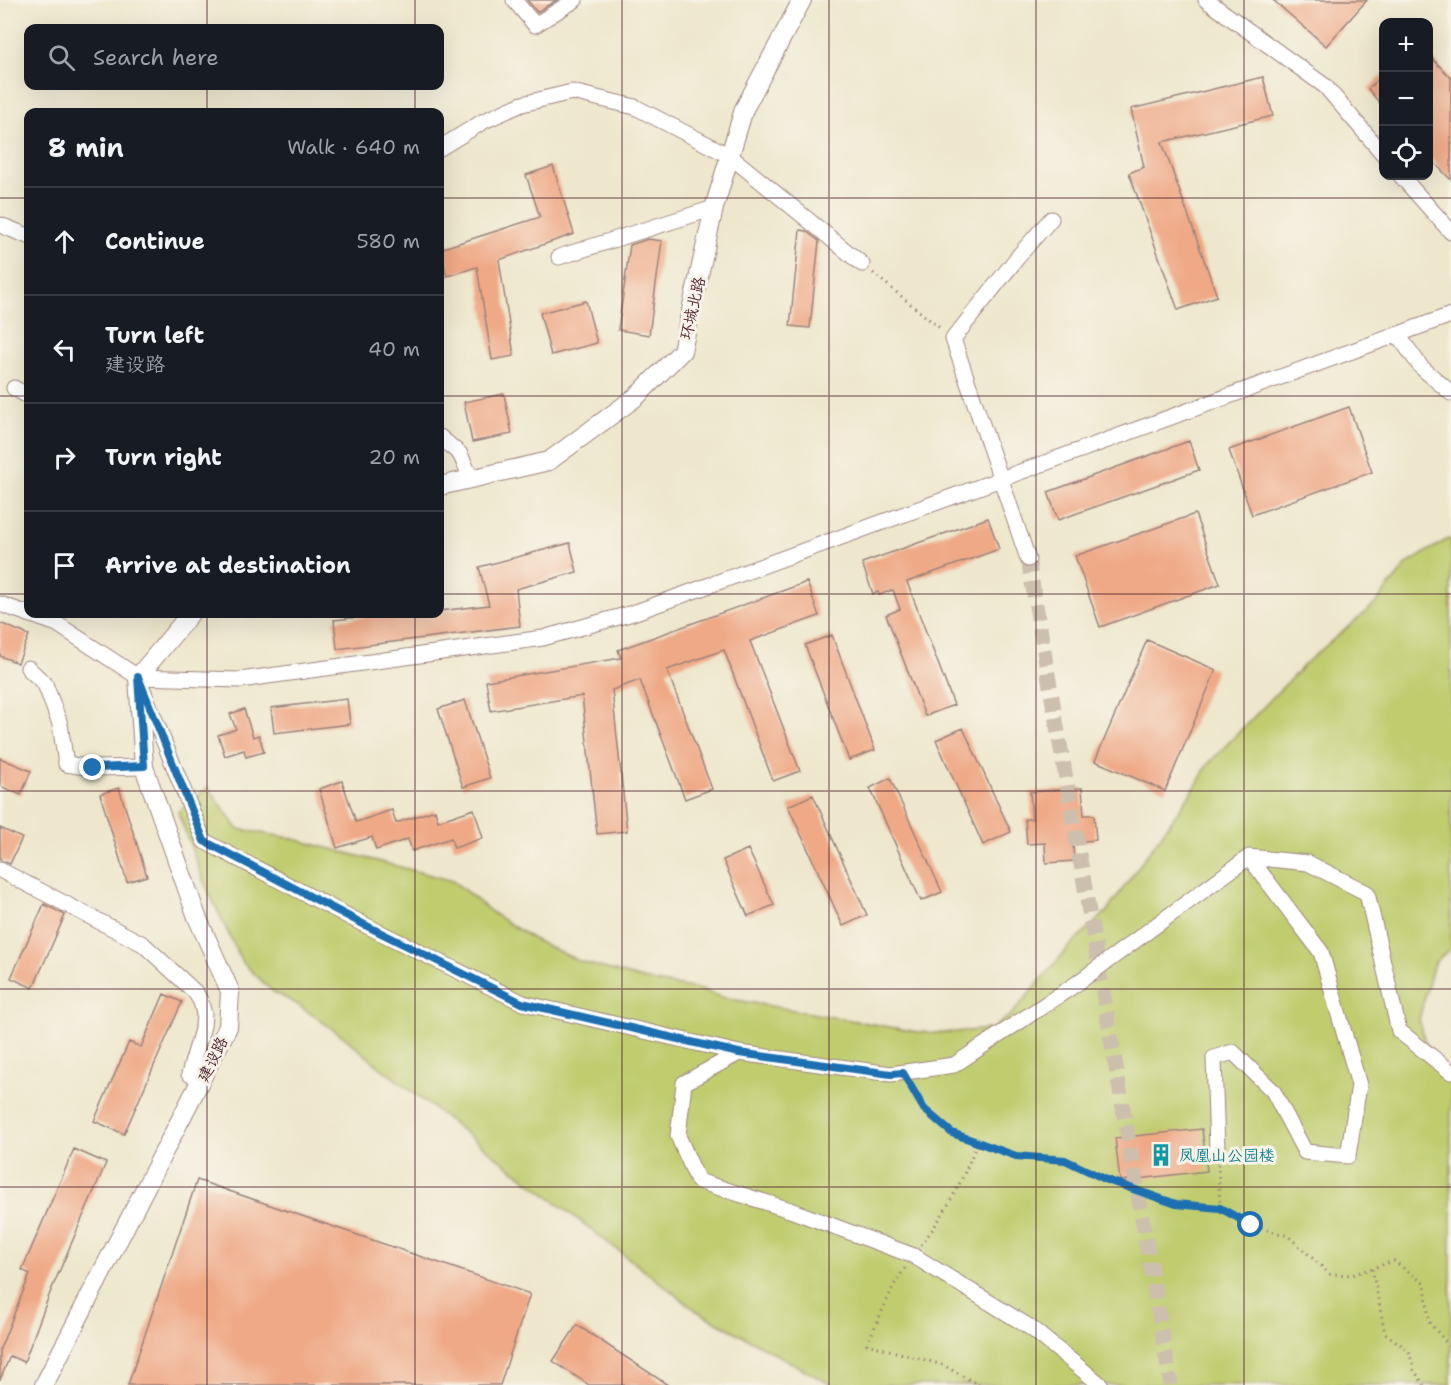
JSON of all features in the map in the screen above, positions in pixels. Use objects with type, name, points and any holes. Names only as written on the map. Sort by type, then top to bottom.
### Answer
[{"type":"main road","name":"环城北路","points":[[444,485],[549,461],[636,397],[682,351],[714,208],[744,109],[802,0]]},
{"type":"main road","points":[[138,677],[187,618]]},
{"type":"main road","name":"建设路","points":[[44,1385],[228,1027],[230,991],[197,917],[144,766],[138,677]]},
{"type":"street","points":[[514,0],[535,25],[575,0]]},
{"type":"street","points":[[1206,0],[1325,86],[1379,150]]},
{"type":"street","points":[[444,146],[484,121],[522,104],[572,92],[635,107],[730,156],[862,264]]},
{"type":"street","points":[[1405,180],[1451,232]]},
{"type":"street","points":[[559,257],[714,208]]},
{"type":"street","points":[[1028,559],[953,339],[1021,253],[1052,219]]},
{"type":"street","points":[[0,225],[24,234]]},
{"type":"street","points":[[40,618],[57,624],[138,677],[240,680],[543,638],[633,613],[1451,315]]},
{"type":"street","points":[[1398,335],[1421,367],[1451,393]]},
{"type":"street","points":[[14,388],[24,394]]},
{"type":"street","points":[[444,440],[460,454],[471,478]]},
{"type":"street","points":[[0,604],[24,612]]},
{"type":"street","points":[[28,668],[45,684],[60,724],[66,764],[93,768],[144,766]]},
{"type":"street","points":[[138,677],[204,841],[522,1003],[739,1053],[891,1074],[954,1065],[1076,984],[1249,857],[1308,863],[1366,893],[1399,1031],[1451,1072]]},
{"type":"street","points":[[1217,1150],[1214,1058],[1233,1052],[1273,1091],[1305,1152],[1348,1156],[1359,1085],[1321,952],[1249,857]]},
{"type":"street","points":[[0,870],[143,944],[195,992],[202,1008],[203,1026],[189,1074],[203,1079]]},
{"type":"street","points":[[739,1053],[684,1083],[678,1136],[698,1181],[790,1210],[914,1256],[1031,1328],[1101,1385]]},
{"type":"path","points":[[862,264],[953,339]]},
{"type":"path","points":[[903,1073],[924,1109],[952,1133],[1016,1156],[1065,1160],[1107,1180],[1176,1204],[1220,1208],[1251,1225],[1288,1236],[1330,1274],[1352,1275],[1394,1262],[1425,1284],[1429,1322],[1451,1348]]},
{"type":"path","points":[[977,1142],[965,1176],[937,1225],[894,1285],[867,1344],[943,1365],[979,1385]]},
{"type":"path","points":[[1217,1150],[1220,1208]]},
{"type":"path","points":[[1371,1269],[1385,1333],[1409,1352],[1414,1370],[1424,1385]]},
{"type":"green space","points":[[1448,539],[1451,540],[1451,948],[1434,963],[1419,1019],[1425,1042],[1451,1084],[1451,1385],[832,1385],[697,1311],[381,1068],[344,1037],[295,1003],[273,992],[242,962],[203,880],[178,812],[208,787],[238,829],[290,838],[453,881],[494,914],[533,939],[579,961],[649,981],[698,989],[725,998],[918,1032],[942,1033],[992,1029],[1012,1014],[1069,947],[1107,911],[1196,786],[1208,764],[1308,661],[1375,604],[1408,563]]},
{"type":"building","points":[[527,0],[557,0],[537,12]]},
{"type":"building","points":[[1273,0],[1367,0],[1326,46]]},
{"type":"building","points":[[1433,59],[1451,78],[1451,180],[1433,161]]},
{"type":"building","points":[[1263,77],[1273,116],[1162,142],[1217,296],[1178,310],[1129,173],[1144,167],[1131,109]]},
{"type":"building","points":[[1379,79],[1379,102],[1368,89]]},
{"type":"building","points":[[553,166],[574,234],[499,260],[514,356],[492,360],[477,267],[447,276],[444,248],[540,217],[526,175]]},
{"type":"building","points":[[800,230],[806,231],[819,241],[810,328],[790,326]]},
{"type":"building","points":[[648,239],[662,241],[649,335],[618,330],[630,245]]},
{"type":"building","points":[[586,301],[597,343],[551,355],[540,313]]},
{"type":"building","points":[[504,394],[512,434],[472,442],[464,402]]},
{"type":"building","points":[[1349,407],[1372,472],[1252,515],[1229,450]]},
{"type":"building","points":[[1189,441],[1199,470],[1058,520],[1048,492]]},
{"type":"building","points":[[1195,514],[1220,584],[1100,627],[1075,556]]},
{"type":"building","points":[[988,518],[999,549],[907,582],[954,705],[925,716],[886,615],[900,609],[893,590],[879,595],[878,592],[873,594],[862,563]]},
{"type":"building","points":[[570,543],[577,572],[516,589],[520,626],[337,649],[334,620],[444,618],[444,611],[489,605],[479,567]]},
{"type":"building","points":[[807,582],[819,616],[750,641],[800,771],[773,781],[724,650],[667,670],[712,789],[685,799],[640,680],[612,690],[627,831],[597,834],[582,696],[491,711],[486,681],[621,658],[618,650]]},
{"type":"building","points":[[0,623],[29,635],[18,663],[0,656]]},
{"type":"building","points":[[832,635],[875,750],[849,760],[805,645]]},
{"type":"building","points":[[1147,640],[1216,670],[1165,791],[1095,761]]},
{"type":"building","points":[[347,699],[350,724],[274,733],[271,708]]},
{"type":"building","points":[[465,700],[490,778],[463,787],[438,709]]},
{"type":"building","points":[[244,709],[253,737],[259,735],[264,752],[246,757],[244,750],[225,756],[218,735],[236,729],[230,714]]},
{"type":"building","points":[[963,728],[1011,832],[983,845],[936,740]]},
{"type":"building","points":[[0,758],[31,771],[21,795],[0,786]]},
{"type":"building","points":[[890,778],[942,892],[921,901],[870,788]]},
{"type":"building","points":[[342,781],[356,822],[392,810],[396,823],[435,810],[438,821],[474,809],[483,838],[454,848],[451,838],[412,851],[408,839],[376,850],[372,837],[337,848],[319,789]]},
{"type":"building","points":[[119,788],[147,876],[127,882],[100,794]]},
{"type":"building","points":[[1082,788],[1084,815],[1094,815],[1096,840],[1073,842],[1074,861],[1046,863],[1045,843],[1027,844],[1025,819],[1032,819],[1030,792]]},
{"type":"building","points":[[813,795],[867,915],[843,926],[788,806]]},
{"type":"building","points":[[0,828],[22,838],[10,864],[0,860]]},
{"type":"building","points":[[748,849],[774,905],[748,916],[723,860]]},
{"type":"building","points":[[44,904],[65,915],[33,988],[11,978]]},
{"type":"building","points":[[164,994],[182,1002],[124,1134],[94,1121],[129,1042],[141,1047]]},
{"type":"building","name":"凤凰山公园楼","points":[[1202,1129],[1207,1171],[1120,1181],[1115,1138]]},
{"type":"building","points":[[74,1149],[106,1163],[50,1293],[24,1362],[10,1356],[0,1380],[0,1349],[30,1274],[22,1270]]},
{"type":"building","points":[[197,1180],[530,1294],[500,1385],[128,1385]]},
{"type":"building","points":[[577,1325],[668,1385],[589,1385],[553,1361]]},
{"type":"tunnel","points":[[1028,559],[1171,1385]]},
{"type":"place","name":"凤凰山公园楼","points":[[1161,1155]]},
{"type":"route","points":[[93,768],[144,766],[138,677],[204,841],[522,1003],[739,1053],[891,1074],[903,1073],[924,1109],[952,1133],[1016,1156],[1065,1160],[1107,1180],[1176,1204],[1220,1208],[1251,1225]]}]
